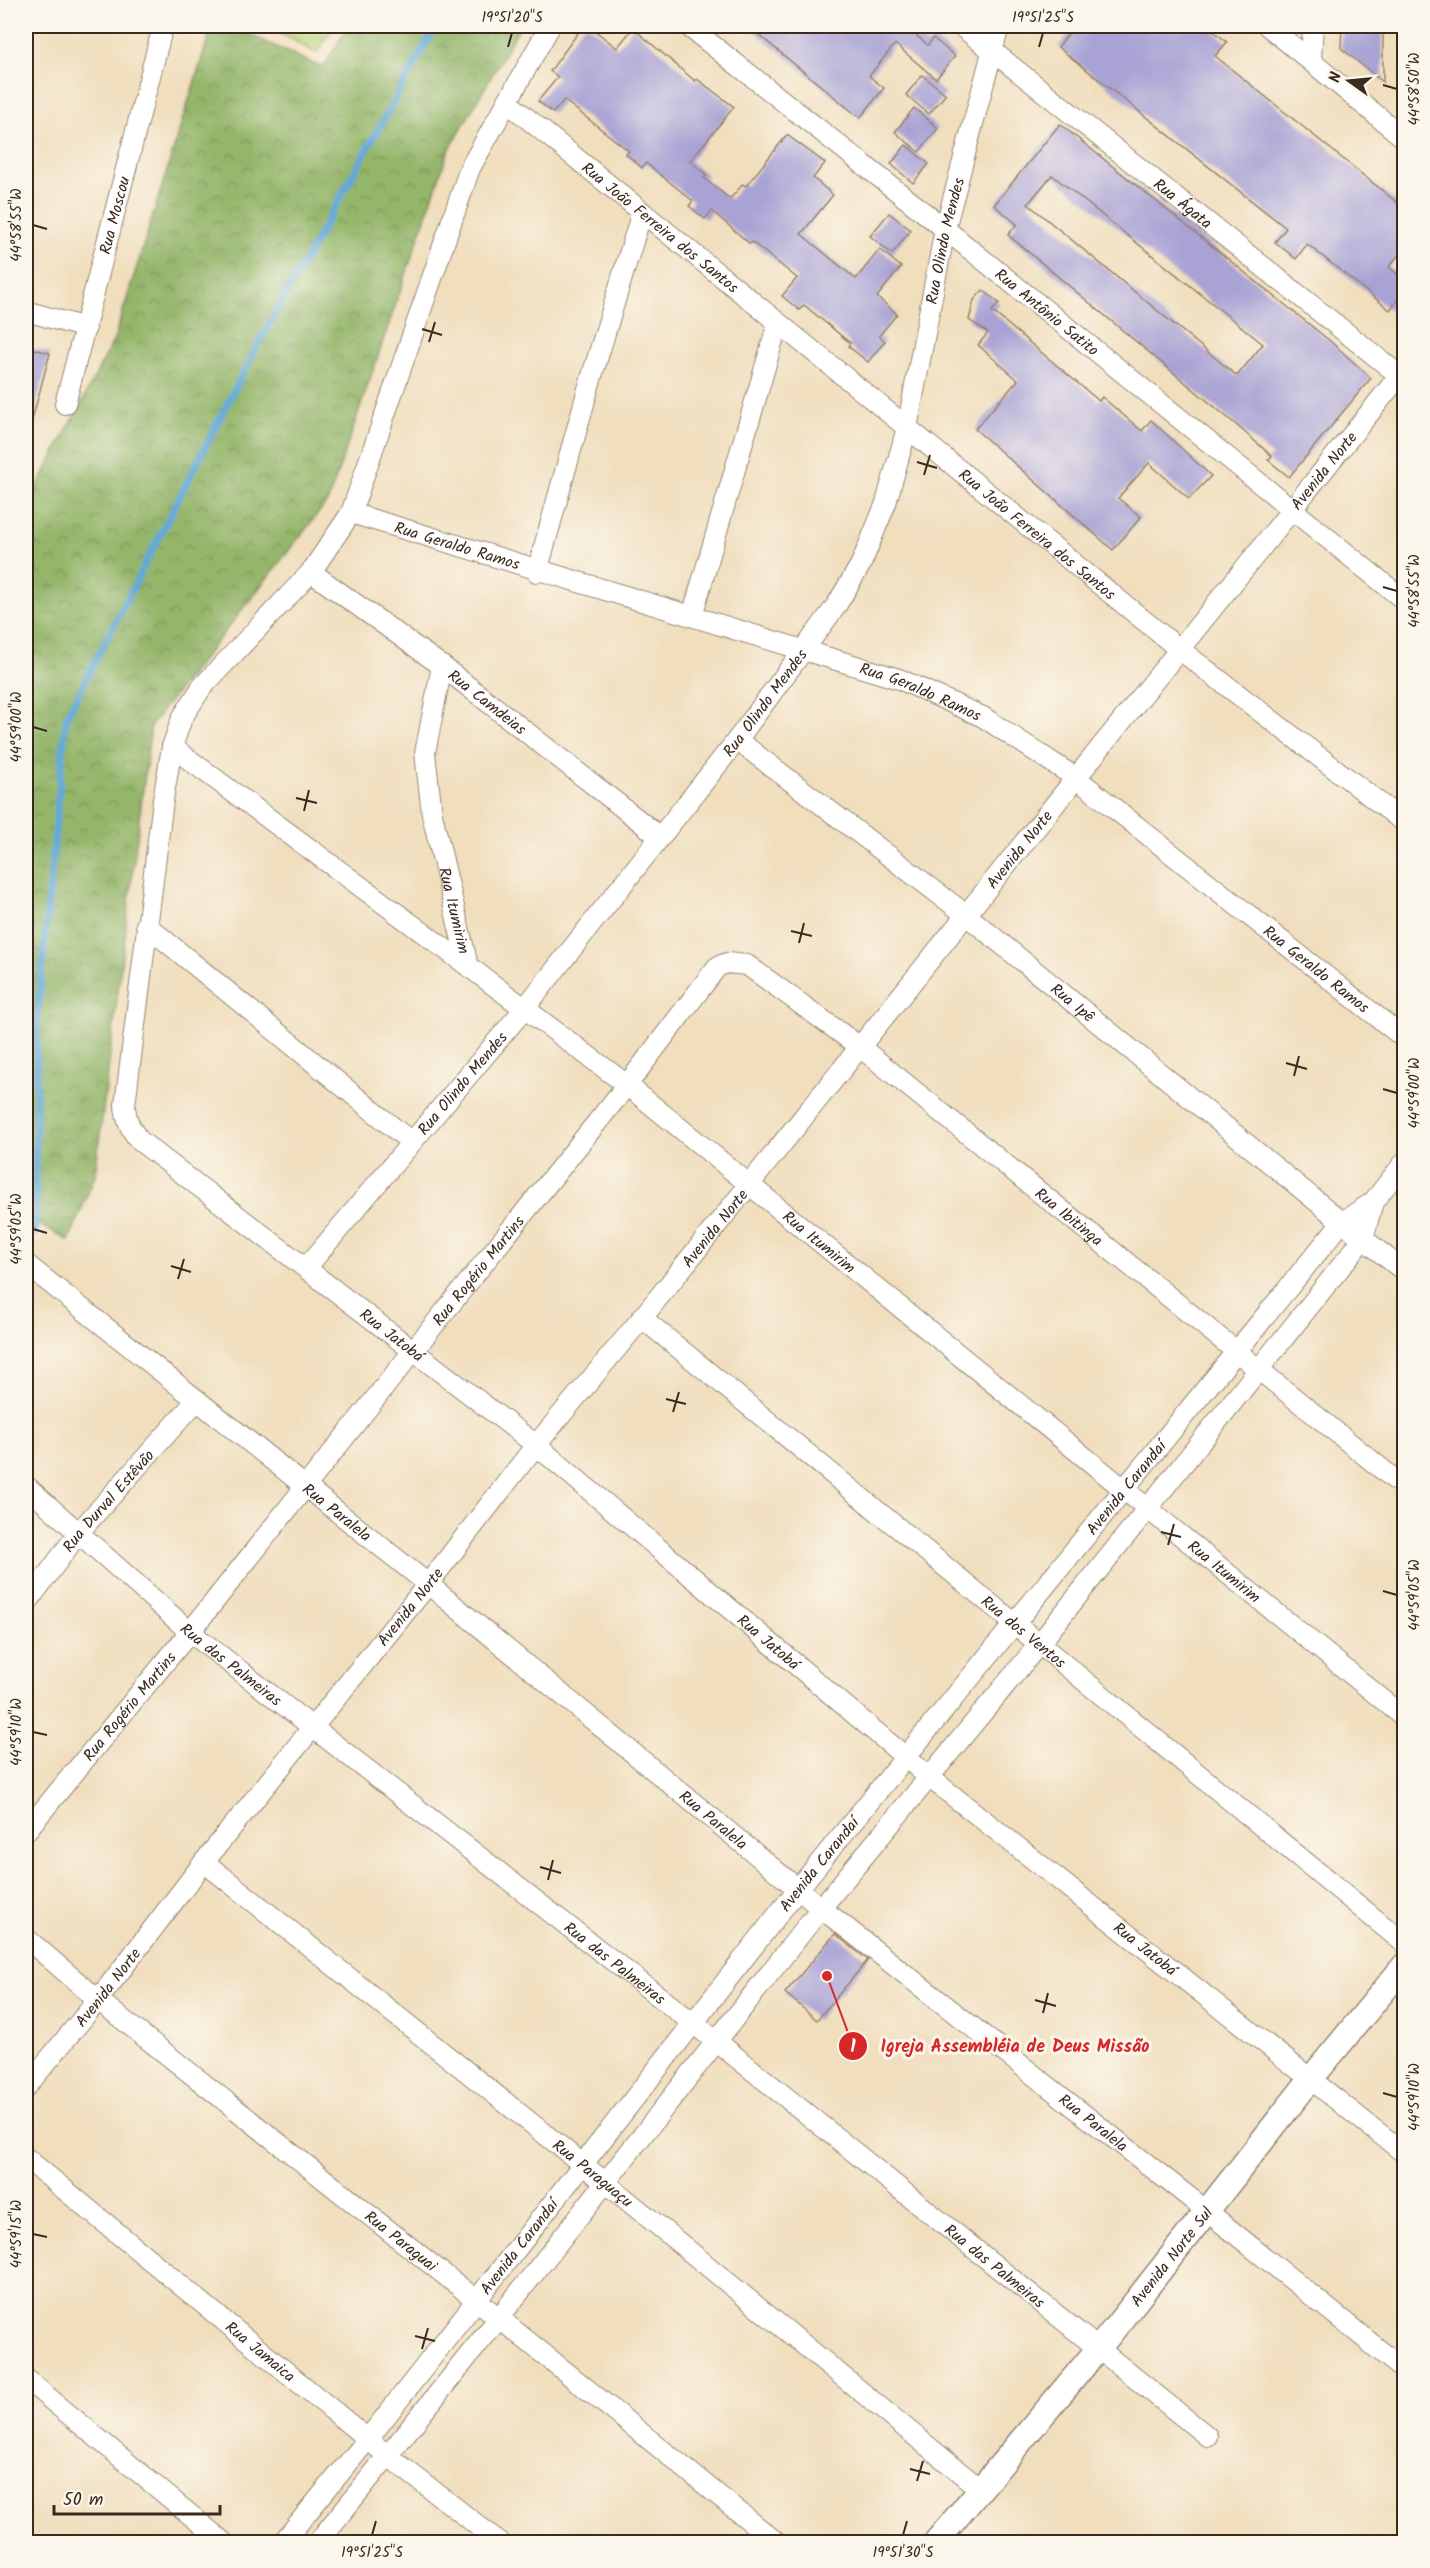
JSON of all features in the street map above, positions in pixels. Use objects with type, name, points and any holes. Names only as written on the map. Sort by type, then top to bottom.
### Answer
[{"type":"street","name":"Rua Moscou","points":[[65,404],[163,26]]},
{"type":"street","points":[[411,1142],[146,925],[172,747],[182,718],[202,687],[311,572],[351,513],[470,168],[550,26]]},
{"type":"street","name":"Rua Antônio Satito","points":[[688,26],[945,229],[1404,600]]},
{"type":"street","name":"Rua Ágata","points":[[961,26],[1403,375]]},
{"type":"street","name":"Rua Olindo Mendes","points":[[306,1268],[525,1008],[660,837],[836,606],[861,564],[886,502],[907,428],[945,229],[999,26]]},
{"type":"street","points":[[1268,26],[1311,59],[1404,138]]},
{"type":"street","points":[[1311,59],[1313,26]]},
{"type":"street","name":"Rua João Ferreira dos Santos","points":[[507,102],[1179,649],[1404,822]]},
{"type":"street","points":[[537,572],[588,389],[642,212]]},
{"type":"street","points":[[26,311],[86,328]]},
{"type":"street","points":[[692,616],[778,323]]},
{"type":"street","name":"Avenida Norte","points":[[26,2087],[98,2000],[204,1862],[428,1584],[536,1445],[642,1318],[965,914],[1403,375]]},
{"type":"street","name":"Rua Geraldo Ramos","points":[[351,513],[537,572],[692,616],[899,680],[983,717],[1076,778],[1404,1038]]},
{"type":"street","name":"Rua Camdeias","points":[[311,572],[442,666],[660,837]]},
{"type":"street","name":"Rua Itumirim","points":[[442,666],[425,753],[432,813],[468,966],[627,1085],[1404,1717]]},
{"type":"street","name":"Rua Ipê","points":[[736,740],[965,914],[1404,1271]]},
{"type":"street","points":[[172,747],[468,966]]},
{"type":"street","name":"Rua Jatobá","points":[[146,925],[125,1105],[130,1130],[140,1141],[536,1445],[929,1777],[1404,2153]]},
{"type":"street","name":"Rua Ibitinga","points":[[727,963],[747,965],[860,1047],[1404,1487]]},
{"type":"street","name":"Rua Rogério Martins","points":[[26,1831],[190,1632],[304,1486],[627,1085],[717,967],[727,963]]},
{"type":"street","name":"Avenida Carandaí","points":[[283,2542],[368,2439],[798,1889],[1342,1222],[1374,1202],[1404,1163]]},
{"type":"street","name":"Avenida Carandaí","points":[[318,2542],[499,2318],[821,1908],[1040,1643],[1363,1239],[1374,1202]]},
{"type":"street","name":"Rua Paralela","points":[[26,1264],[428,1584],[821,1908],[1208,2212],[1404,2370]]},
{"type":"street","name":"Rua dos Ventos","points":[[642,1318],[1404,1943]]},
{"type":"street","name":"Rua Durval Estêvão","points":[[26,1604],[79,1532],[197,1400]]},
{"type":"street","name":"Rua das Palmeiras","points":[[26,1486],[190,1632],[716,2041],[1207,2436]]},
{"type":"street","name":"Rua Paraguaçu","points":[[204,1862],[584,2164],[980,2489]]},
{"type":"street","name":"Rua Paraguai","points":[[26,1938],[98,2000],[499,2318],[776,2542]]},
{"type":"street","name":"Avenida Norte Sul","points":[[936,2542],[1099,2348],[1208,2212],[1310,2079],[1404,1966]]},
{"type":"street","name":"Rua Jamaica","points":[[26,2158],[387,2455],[499,2542]]},
{"type":"street","points":[[26,2379],[223,2542]]},
{"type":"green space","points":[[212,26],[230,26],[323,68],[348,26],[520,26],[448,152],[328,501],[151,725],[95,1175],[69,1241],[26,1217],[26,524],[37,487],[114,340]]},
{"type":"green space","points":[[267,26],[334,26],[317,53]]},
{"type":"building","points":[[583,26],[589,26],[617,48],[633,28],[695,81],[697,79],[734,107],[690,161],[707,175],[704,178],[730,199],[743,184],[746,186],[787,135],[825,163],[813,178],[833,195],[801,234],[856,279],[880,249],[901,267],[877,297],[897,314],[879,336],[885,341],[868,362],[848,346],[850,343],[804,305],[799,310],[782,296],[797,278],[752,242],[750,244],[712,211],[705,219],[689,206],[693,201],[646,163],[642,168],[626,154],[629,151],[564,100],[553,113],[538,101],[558,77],[550,71]]},
{"type":"building","points":[[748,26],[910,26],[908,29],[928,45],[933,38],[955,56],[936,79],[895,44],[869,76],[884,88],[860,118]]},
{"type":"building","points":[[1074,26],[1207,26],[1227,42],[1215,56],[1404,208],[1404,248],[1389,267],[1404,280],[1404,292],[1390,310],[1307,244],[1296,259],[1275,242],[1286,228],[1058,47]]},
{"type":"building","points":[[1342,26],[1383,26],[1383,82],[1341,48]]},
{"type":"building","points":[[922,75],[946,94],[929,114],[906,95]]},
{"type":"building","points":[[914,108],[938,128],[919,152],[895,132]]},
{"type":"building","points":[[1060,124],[1330,341],[1371,378],[1289,477],[1268,460],[1272,456],[1234,423],[1008,235],[1017,224],[994,205]],"holes":[[[1052,175],[1263,344],[1237,376],[1028,204]]]},
{"type":"building","points":[[906,145],[929,164],[913,183],[891,164]]},
{"type":"building","points":[[889,213],[911,230],[892,254],[870,236]]},
{"type":"building","points":[[983,290],[999,303],[992,311],[1099,401],[1102,397],[1142,431],[1151,420],[1211,476],[1189,499],[1149,463],[1118,498],[1141,517],[1113,550],[975,429],[1018,380],[978,345],[988,333],[969,320],[974,300]]},
{"type":"building","points":[[26,347],[50,353],[31,424],[26,423]]},
{"type":"building","points":[[835,1934],[868,1960],[817,2020],[785,1993]]},
{"type":"waterway","points":[[35,1232],[37,1021],[66,718],[256,348],[436,26]]},
{"type":"place","name":"Igreja Assembléia de Deus Missão","points":[[827,1976]]}]
